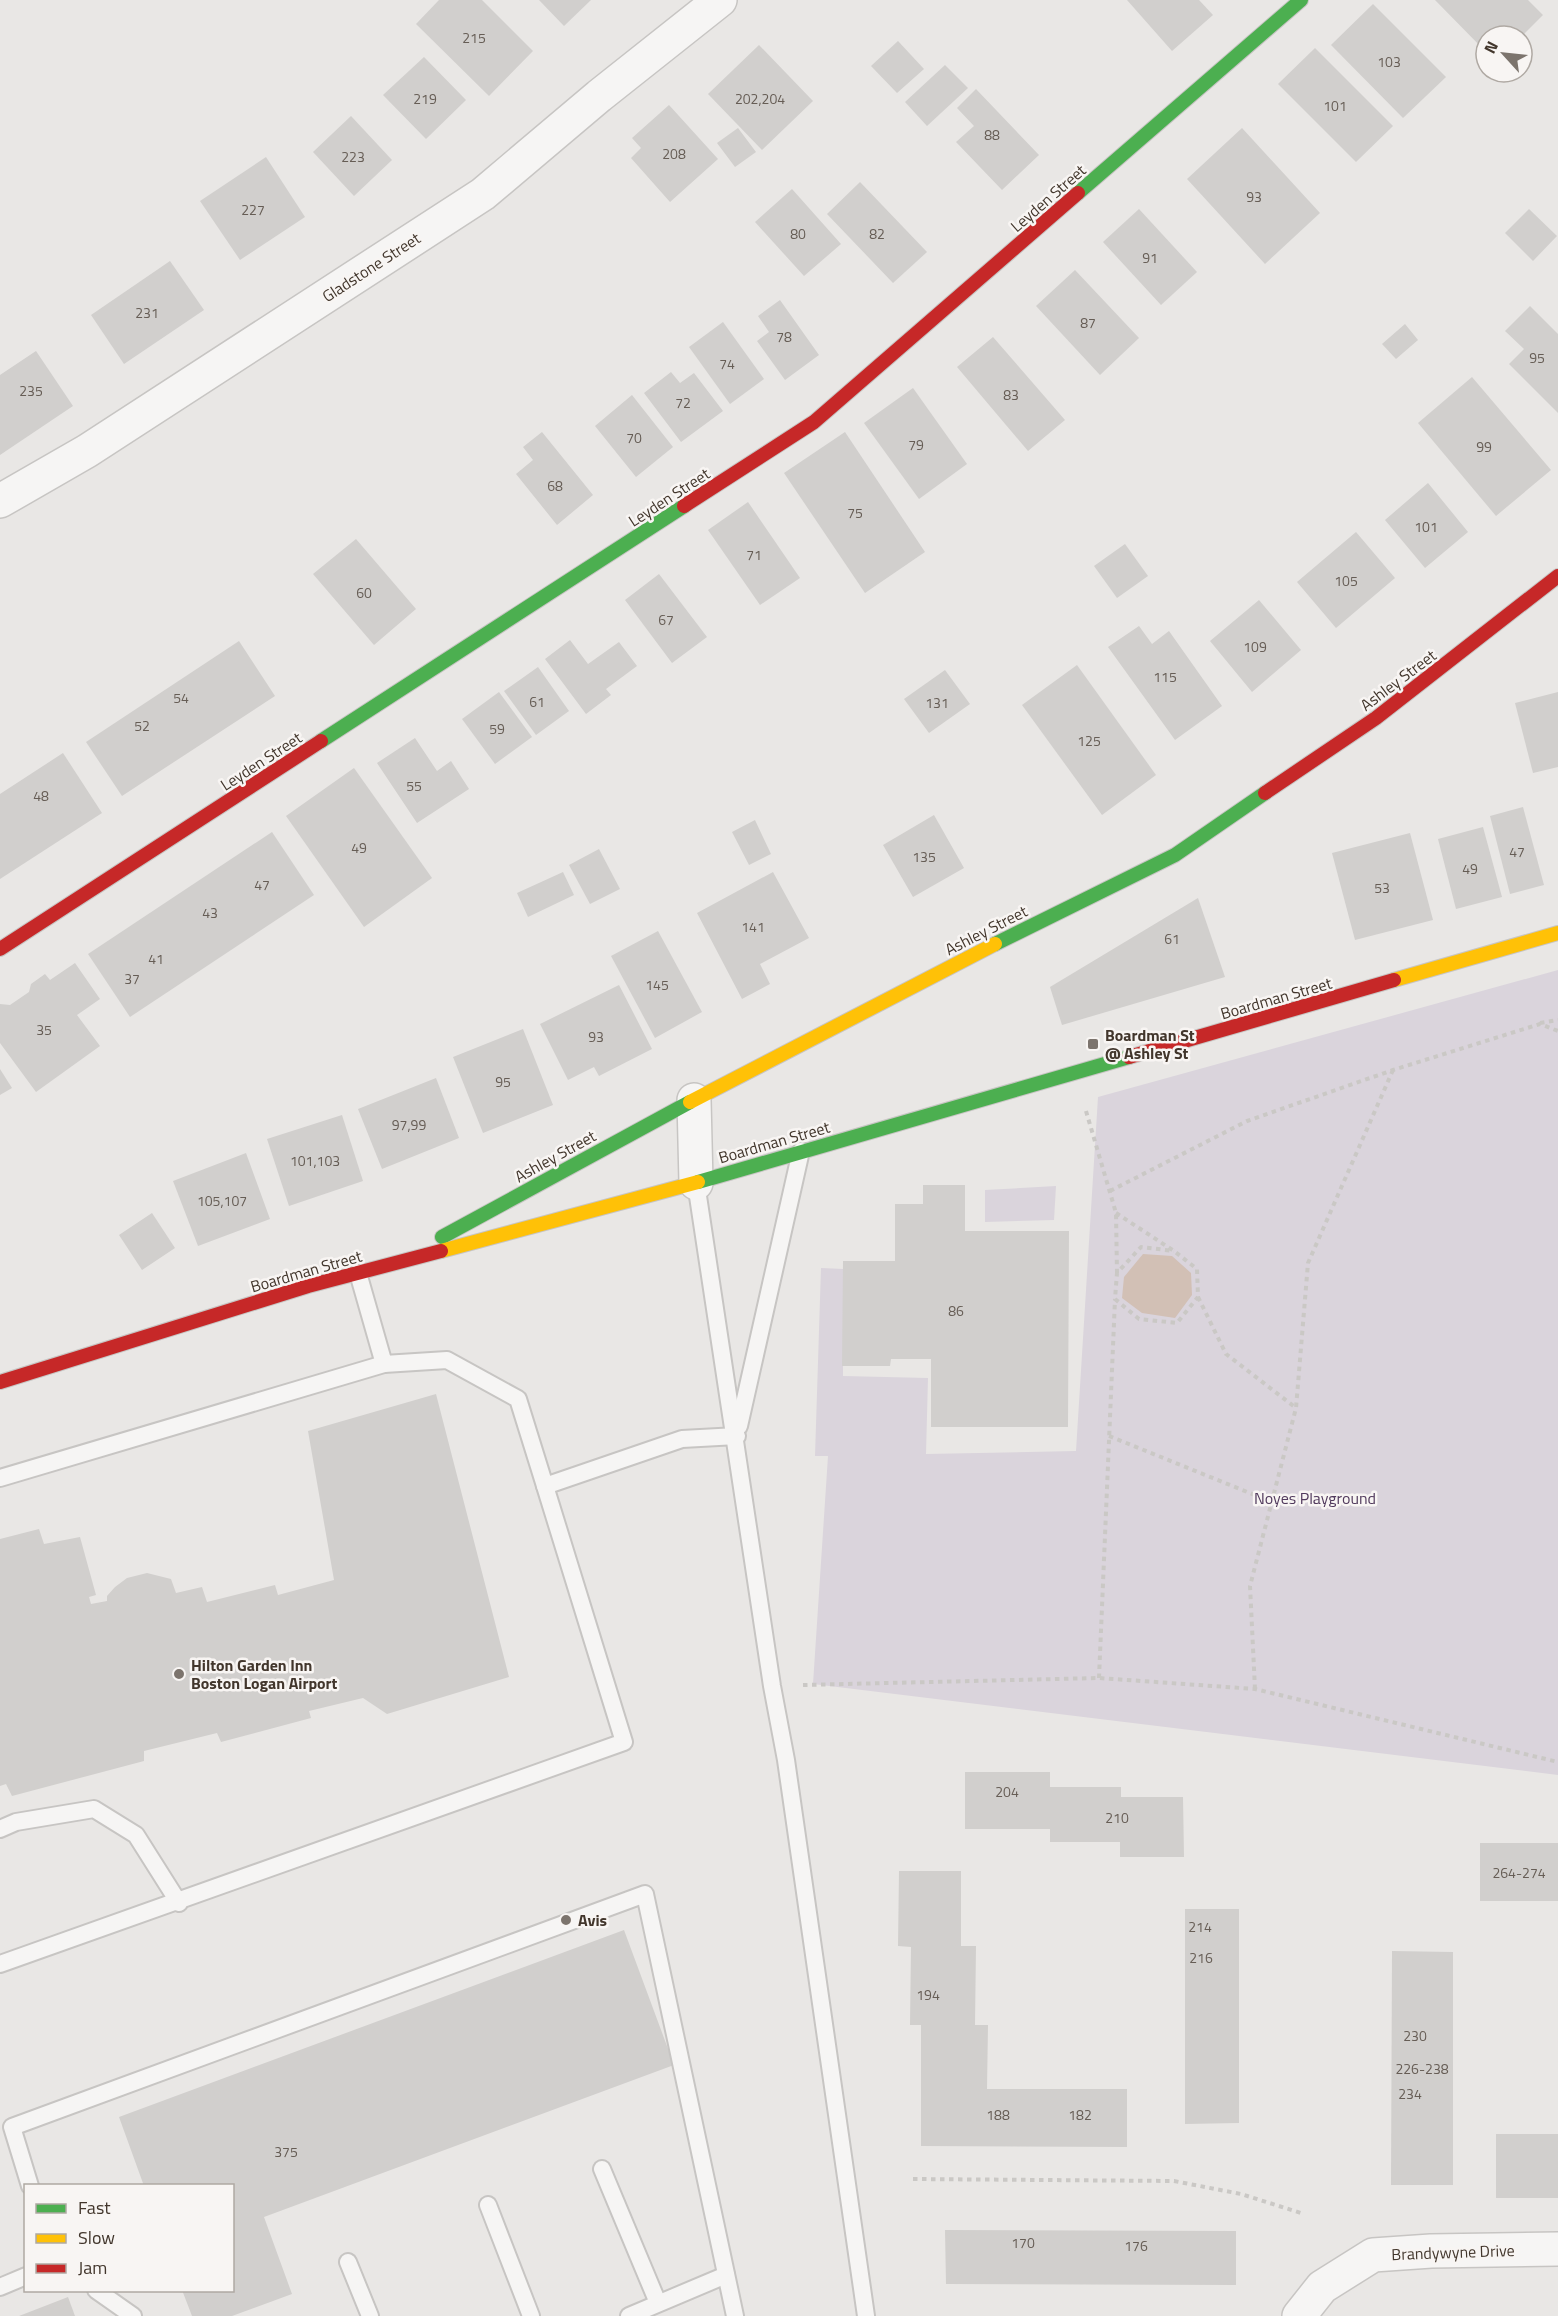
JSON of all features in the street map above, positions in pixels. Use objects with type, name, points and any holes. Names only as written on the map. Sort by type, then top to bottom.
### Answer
[{"type":"street","name":"Gladstone Street","points":[[0,501],[87,451],[483,194],[599,96],[720,0]]},
{"type":"street","name":"Leyden Street","points":[[0,949],[814,422],[1301,0]]},
{"type":"street","name":"Ashley Street","points":[[396,1262],[694,1100],[981,951],[1175,855],[1376,718],[1558,576]]},
{"type":"street","name":"Boardman Street","points":[[0,1382],[308,1286],[696,1183],[1558,933]]},
{"type":"street","points":[[694,1100],[696,1183]]},
{"type":"street","name":"Brandywyne Drive","points":[[1299,2316],[1322,2287],[1373,2254],[1558,2249]]},
{"type":"lane","points":[[737,1436],[801,1151]]},
{"type":"lane","points":[[696,1183],[737,1436],[772,1686],[788,1772],[866,2316]]},
{"type":"lane","points":[[358,1274],[384,1364]]},
{"type":"lane","points":[[0,1478],[384,1364],[447,1360],[518,1399],[624,1742],[179,1903],[0,1964]]},
{"type":"lane","points":[[545,1486],[682,1439],[737,1436]]},
{"type":"lane","points":[[0,1829],[16,1822],[94,1809],[136,1835],[179,1903]]},
{"type":"lane","points":[[29,2184],[6,2129],[645,1894],[735,2316]]},
{"type":"lane","points":[[602,2169],[658,2303]]},
{"type":"lane","points":[[488,2205],[531,2316]]},
{"type":"lane","points":[[348,2262],[370,2316]]},
{"type":"lane","points":[[629,2316],[726,2275]]},
{"type":"lane","points":[[0,2287],[24,2277]]},
{"type":"lane","points":[[99,2292],[133,2316]]},
{"type":"path","points":[[1110,1191],[1247,1121],[1393,1070],[1558,1020]]},
{"type":"path","points":[[1540,1024],[1558,1031]]},
{"type":"path","points":[[1255,1689],[1250,1586],[1296,1408],[1308,1263],[1393,1070]]},
{"type":"path","points":[[1076,1072],[1116,1213],[1117,1273],[1099,1678]]},
{"type":"path","points":[[1116,1213],[1197,1269],[1198,1297],[1227,1354],[1296,1408]]},
{"type":"path","points":[[1117,1273],[1141,1248],[1174,1251]]},
{"type":"path","points":[[1115,1299],[1139,1319],[1177,1323],[1198,1297]]},
{"type":"path","points":[[1109,1436],[1272,1502]]},
{"type":"path","points":[[772,1686],[1099,1678],[1255,1689],[1558,1762]]},
{"type":"path","points":[[913,2179],[1174,2181],[1241,2194],[1300,2213]]},
{"type":"green space","name":"Noyes Playground","points":[[1558,970],[1558,1775],[813,1684],[828,1456],[815,1456],[821,1268],[843,1269],[843,1376],[928,1378],[926,1454],[1076,1451],[1098,1097]]},
{"type":"green space","points":[[1056,1186],[1054,1220],[985,1222],[985,1190]]},
{"type":"shaded area","points":[[1143,1254],[1172,1256],[1191,1273],[1192,1295],[1175,1318],[1142,1313],[1122,1298],[1124,1277]]},
{"type":"building","points":[[439,0],[482,0],[533,51],[489,96],[416,24]]},
{"type":"building","points":[[539,0],[591,0],[564,26]]},
{"type":"building","points":[[1127,0],[1199,0],[1213,15],[1172,51]]},
{"type":"building","points":[[1435,0],[1528,0],[1543,15],[1534,24],[1474,24],[1474,40]]},
{"type":"building","points":[[1373,4],[1446,77],[1403,118],[1331,45]]},
{"type":"building","points":[[898,41],[924,69],[897,93],[871,66]]},
{"type":"building","points":[[759,45],[813,101],[762,150],[708,94]]},
{"type":"building","points":[[1315,48],[1393,126],[1356,162],[1278,84]]},
{"type":"building","points":[[424,57],[466,100],[426,139],[383,95]]},
{"type":"building","points":[[945,65],[968,88],[927,126],[905,102]]},
{"type":"building","points":[[976,89],[1039,155],[1002,190],[956,142],[974,126],[957,108]]},
{"type":"building","points":[[669,105],[718,159],[670,202],[631,158],[641,148],[632,138]]},
{"type":"building","points":[[351,116],[392,160],[354,196],[313,152]]},
{"type":"building","points":[[738,128],[756,152],[735,167],[717,143]]},
{"type":"building","points":[[1242,128],[1320,213],[1265,264],[1187,179]]},
{"type":"building","points":[[266,157],[305,217],[240,260],[200,201]]},
{"type":"building","points":[[860,182],[927,252],[893,283],[827,214]]},
{"type":"building","points":[[792,189],[841,244],[804,276],[755,222]]},
{"type":"building","points":[[1139,209],[1197,272],[1161,305],[1103,242]]},
{"type":"building","points":[[1529,209],[1557,236],[1533,261],[1505,233]]},
{"type":"building","points":[[170,261],[204,310],[124,364],[91,315]]},
{"type":"building","points":[[1075,270],[1139,338],[1100,375],[1036,306]]},
{"type":"building","points":[[780,300],[819,355],[785,380],[757,341],[769,332],[758,316]]},
{"type":"building","points":[[1530,306],[1558,334],[1558,413],[1509,364],[1524,349],[1505,331]]},
{"type":"building","points":[[723,322],[764,379],[730,404],[689,347]]},
{"type":"building","points":[[1405,324],[1418,340],[1396,359],[1382,344]]},
{"type":"building","points":[[993,337],[1065,420],[1028,451],[957,367]]},
{"type":"building","points":[[36,351],[73,406],[0,455],[0,375]]},
{"type":"building","points":[[671,372],[680,383],[694,373],[723,411],[681,442],[644,393]]},
{"type":"building","points":[[1472,377],[1551,470],[1496,516],[1418,423]]},
{"type":"building","points":[[913,388],[967,464],[919,499],[864,423]]},
{"type":"building","points":[[632,395],[673,447],[636,477],[595,426]]},
{"type":"building","points":[[542,432],[593,495],[557,525],[516,474],[533,460],[523,447]]},
{"type":"building","points":[[845,432],[925,552],[865,593],[784,473]]},
{"type":"building","points":[[1428,483],[1468,532],[1425,568],[1385,520]]},
{"type":"building","points":[[748,502],[800,578],[760,605],[708,530]]},
{"type":"building","points":[[1356,532],[1395,578],[1336,628],[1297,582]]},
{"type":"building","points":[[356,539],[416,609],[374,645],[313,574]]},
{"type":"building","points":[[1125,544],[1148,576],[1117,598],[1094,566]]},
{"type":"building","points":[[659,574],[707,637],[672,663],[625,600]]},
{"type":"building","points":[[1259,600],[1301,650],[1252,692],[1210,641]]},
{"type":"building","points":[[1139,626],[1152,644],[1169,631],[1222,706],[1175,740],[1108,647]]},
{"type":"building","points":[[570,640],[588,664],[619,642],[637,666],[606,689],[611,695],[586,714],[545,659]]},
{"type":"building","points":[[239,641],[275,696],[122,796],[86,742]]},
{"type":"building","points":[[1077,665],[1156,775],[1102,815],[1022,705]]},
{"type":"building","points":[[538,667],[569,711],[536,735],[504,691]]},
{"type":"building","points":[[945,670],[970,704],[929,733],[904,699]]},
{"type":"building","points":[[499,692],[532,737],[495,764],[462,719]]},
{"type":"building","points":[[1558,692],[1558,767],[1533,773],[1515,703]]},
{"type":"building","points":[[415,738],[437,771],[451,761],[469,789],[417,823],[377,763]]},
{"type":"building","points":[[63,753],[102,813],[0,879],[0,794]]},
{"type":"building","points":[[354,768],[432,878],[364,927],[286,816]]},
{"type":"building","points":[[1523,807],[1544,885],[1510,894],[1490,816]]},
{"type":"building","points":[[934,815],[964,868],[913,897],[883,845]]},
{"type":"building","points":[[755,820],[771,854],[749,865],[732,832]]},
{"type":"building","points":[[1483,827],[1502,897],[1456,909],[1438,839]]},
{"type":"building","points":[[272,832],[314,895],[130,1017],[88,954]]},
{"type":"building","points":[[1410,833],[1433,920],[1355,940],[1332,853]]},
{"type":"building","points":[[599,849],[620,889],[590,904],[569,865]]},
{"type":"building","points":[[563,872],[574,895],[528,917],[517,893]]},
{"type":"building","points":[[773,872],[809,938],[760,964],[770,984],[742,999],[697,913]]},
{"type":"building","points":[[1198,898],[1225,977],[1062,1025],[1050,987]]},
{"type":"building","points":[[658,931],[702,1012],[655,1038],[611,956]]},
{"type":"building","points":[[75,963],[100,999],[77,1015],[100,1046],[36,1092],[0,1043],[0,1004],[10,1005],[29,992],[31,984],[45,974],[50,980]]},
{"type":"building","points":[[619,985],[652,1049],[599,1076],[594,1067],[568,1080],[540,1024]]},
{"type":"building","points":[[523,1029],[553,1105],[483,1133],[453,1057]]},
{"type":"building","points":[[0,1069],[12,1088],[0,1095]]},
{"type":"building","points":[[436,1078],[459,1138],[382,1169],[358,1109]]},
{"type":"building","points":[[342,1115],[363,1181],[289,1206],[267,1139]]},
{"type":"building","points":[[246,1153],[270,1219],[198,1246],[173,1181]]},
{"type":"building","points":[[923,1185],[965,1185],[965,1231],[1069,1231],[1068,1427],[931,1427],[931,1359],[891,1359],[890,1366],[842,1366],[843,1261],[895,1261],[895,1204],[923,1204]]},
{"type":"building","points":[[152,1213],[175,1248],[142,1270],[119,1235]]},
{"type":"building","points":[[436,1394],[509,1677],[387,1714],[363,1698],[309,1711],[311,1718],[221,1742],[217,1733],[144,1751],[144,1761],[12,1796],[6,1784],[0,1786],[0,1539],[39,1529],[44,1544],[80,1537],[96,1595],[89,1597],[91,1604],[107,1601],[107,1596],[127,1578],[147,1573],[171,1579],[176,1593],[202,1587],[207,1602],[275,1585],[278,1595],[334,1580],[308,1431]]},
{"type":"building","points":[[965,1772],[1050,1772],[1050,1787],[1121,1787],[1121,1797],[1183,1797],[1184,1857],[1120,1857],[1120,1842],[1050,1842],[1050,1829],[965,1829]]},
{"type":"building","points":[[1480,1843],[1558,1843],[1558,1901],[1480,1901]]},
{"type":"building","points":[[899,1871],[961,1871],[961,1946],[976,1946],[975,2025],[988,2025],[987,2089],[1127,2089],[1127,2147],[921,2146],[921,2025],[910,2025],[911,1947],[898,1946]]},
{"type":"building","points":[[1185,1909],[1239,1909],[1239,2123],[1185,2124]]},
{"type":"building","points":[[624,1930],[674,2065],[264,2217],[292,2294],[232,2316],[192,2316],[183,2292],[234,2292],[234,2184],[143,2184],[119,2117]]},
{"type":"building","points":[[1392,1951],[1453,1952],[1453,2185],[1391,2185]]},
{"type":"building","points":[[1496,2134],[1558,2134],[1558,2198],[1496,2198]]},
{"type":"building","points":[[945,2230],[1236,2231],[1236,2285],[946,2284]]},
{"type":"building","points":[[68,2297],[75,2316],[19,2316]]},
{"type":"traffic: fast","points":[[1078,193],[1301,0]]},
{"type":"traffic: fast","points":[[321,741],[684,506]]},
{"type":"traffic: fast","points":[[995,944],[1175,855],[1265,793]]},
{"type":"traffic: fast","points":[[698,1182],[1129,1057]]},
{"type":"traffic: fast","points":[[442,1237],[690,1102]]},
{"type":"traffic: slow","points":[[1394,980],[1558,933]]},
{"type":"traffic: slow","points":[[690,1102],[995,944]]},
{"type":"traffic: slow","points":[[441,1251],[698,1182]]},
{"type":"traffic: jam","points":[[684,506],[814,422],[1078,193]]},
{"type":"traffic: jam","points":[[1265,793],[1376,718],[1558,576]]},
{"type":"traffic: jam","points":[[0,949],[321,741]]},
{"type":"traffic: jam","points":[[1129,1057],[1394,980]]},
{"type":"traffic: jam","points":[[0,1382],[308,1286],[441,1251]]},
{"type":"place","name":"Boardman St @ Ashley St","points":[[1093,1044]]},
{"type":"place","name":"Hilton Garden Inn Boston Logan Airport","points":[[179,1674]]},
{"type":"place","name":"Avis","points":[[566,1920]]}]
